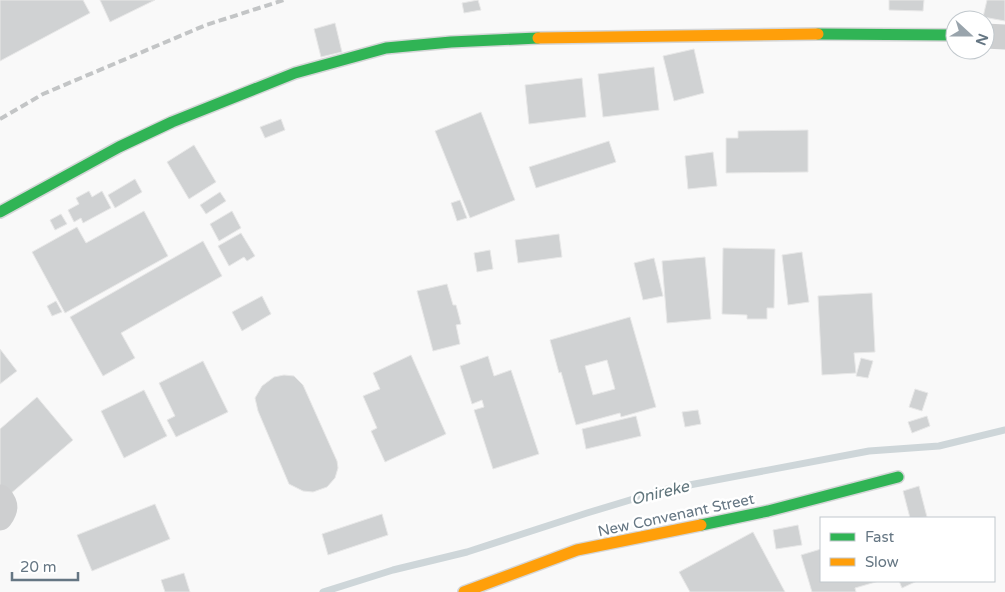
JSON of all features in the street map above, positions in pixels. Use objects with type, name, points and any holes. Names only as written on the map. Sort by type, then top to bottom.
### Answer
[{"type":"street","points":[[0,212],[119,147],[172,122],[295,73],[386,48],[451,42],[573,37],[780,34],[945,35]]},
{"type":"street","name":"New Convenant Street","points":[[464,592],[576,550],[768,511],[898,477]]},
{"type":"street","points":[[0,497],[6,505],[5,512],[0,518]]},
{"type":"building","points":[[0,0],[83,0],[90,13],[0,61]]},
{"type":"building","points":[[100,0],[155,0],[110,22]]},
{"type":"building","points":[[478,0],[481,10],[464,13],[462,3]]},
{"type":"building","points":[[889,0],[924,0],[923,11],[889,10]]},
{"type":"building","points":[[987,0],[1005,0],[1005,21],[995,19],[995,10],[985,10]]},
{"type":"building","points":[[335,23],[342,52],[321,57],[314,29]]},
{"type":"building","points":[[694,49],[704,93],[674,101],[663,56]]},
{"type":"building","points":[[654,67],[659,110],[603,117],[598,74]]},
{"type":"building","points":[[582,78],[586,117],[529,124],[525,85]]},
{"type":"building","points":[[481,112],[515,200],[470,218],[435,131]]},
{"type":"building","points":[[281,119],[285,130],[265,138],[260,127]]},
{"type":"building","points":[[808,130],[808,172],[726,173],[726,138],[738,138],[738,131]]},
{"type":"building","points":[[609,141],[616,162],[536,188],[529,167]]},
{"type":"building","points":[[194,145],[216,182],[189,199],[167,162]]},
{"type":"building","points":[[713,152],[717,186],[688,189],[685,156]]},
{"type":"building","points":[[135,179],[142,192],[115,208],[108,195]]},
{"type":"building","points":[[89,191],[92,197],[102,191],[111,208],[83,223],[81,218],[74,222],[68,210],[79,204],[76,198]]},
{"type":"building","points":[[220,192],[226,201],[206,214],[200,205]]},
{"type":"building","points":[[460,200],[467,218],[457,221],[451,203]]},
{"type":"building","points":[[144,211],[168,256],[65,313],[32,252],[77,227],[86,243]]},
{"type":"building","points":[[232,211],[241,228],[219,241],[210,224]]},
{"type":"building","points":[[61,214],[67,224],[55,230],[50,220]]},
{"type":"building","points":[[241,233],[255,256],[247,261],[244,257],[229,266],[218,246]]},
{"type":"building","points":[[559,234],[562,257],[518,263],[515,240]]},
{"type":"building","points":[[203,241],[222,276],[121,333],[135,358],[103,376],[70,317]]},
{"type":"building","points":[[723,248],[775,249],[774,308],[767,308],[767,319],[747,319],[747,315],[722,314]]},
{"type":"building","points":[[490,250],[493,269],[477,272],[474,253]]},
{"type":"building","points":[[802,252],[809,302],[788,305],[782,255]]},
{"type":"building","points":[[705,257],[711,319],[667,323],[662,261]]},
{"type":"building","points":[[654,258],[663,296],[643,300],[634,263]]},
{"type":"building","points":[[447,284],[453,305],[456,305],[461,324],[456,325],[460,344],[433,351],[417,291]]},
{"type":"building","points":[[872,293],[875,352],[854,353],[856,373],[822,375],[818,296]]},
{"type":"building","points":[[262,296],[271,314],[242,331],[232,312]]},
{"type":"building","points":[[56,301],[62,312],[52,316],[47,306]]},
{"type":"building","points":[[630,317],[656,407],[621,417],[620,413],[576,425],[550,340]],"holes":[[[607,360],[615,389],[593,395],[585,366]]]},
{"type":"building","points":[[0,349],[17,371],[0,384]]},
{"type":"building","points":[[411,355],[446,434],[385,462],[371,431],[377,428],[363,396],[380,389],[373,373]]},
{"type":"building","points":[[488,356],[494,376],[511,370],[539,454],[493,469],[474,410],[484,407],[482,400],[472,404],[460,366]]},
{"type":"building","points":[[861,358],[873,361],[868,378],[856,376]]},
{"type":"building","points":[[203,361],[228,412],[176,437],[167,420],[175,416],[159,383]]},
{"type":"building","points":[[294,376],[303,385],[337,461],[338,468],[335,478],[327,487],[313,492],[303,491],[289,484],[258,411],[255,398],[262,386],[274,377]]},
{"type":"building","points":[[915,389],[928,393],[922,411],[909,407]]},
{"type":"building","points":[[144,390],[167,436],[124,458],[101,411]]},
{"type":"building","points":[[37,397],[73,440],[9,495],[0,485],[0,429]]},
{"type":"building","points":[[698,410],[701,424],[685,427],[682,412]]},
{"type":"building","points":[[636,416],[641,436],[586,449],[582,429]]},
{"type":"building","points":[[927,416],[930,426],[912,433],[908,422]]},
{"type":"building","points":[[919,486],[927,517],[910,517],[903,491]]},
{"type":"building","points":[[155,504],[170,539],[92,571],[77,535]]},
{"type":"building","points":[[382,514],[388,535],[328,555],[322,534]]},
{"type":"building","points":[[798,525],[802,545],[776,549],[773,530]]},
{"type":"building","points":[[753,532],[785,592],[690,592],[679,572]]},
{"type":"building","points":[[820,549],[820,582],[876,582],[855,588],[856,592],[812,592],[801,555]]},
{"type":"building","points":[[184,573],[190,592],[165,592],[161,580]]},
{"type":"building","points":[[899,582],[915,582],[902,588]]},
{"type":"waterway","name":"Onireke","points":[[323,592],[393,570],[467,552],[663,490],[869,451],[939,446],[1005,430]]},
{"type":"railway","points":[[0,119],[43,94],[206,25],[284,0]]},
{"type":"traffic: fast","points":[[818,34],[945,35]]},
{"type":"traffic: fast","points":[[0,212],[119,147],[172,122],[295,73],[386,48],[451,42],[538,38]]},
{"type":"traffic: fast","points":[[701,525],[768,511],[898,477]]},
{"type":"traffic: slow","points":[[538,38],[818,34]]},
{"type":"traffic: slow","points":[[464,592],[577,550],[701,525]]}]
